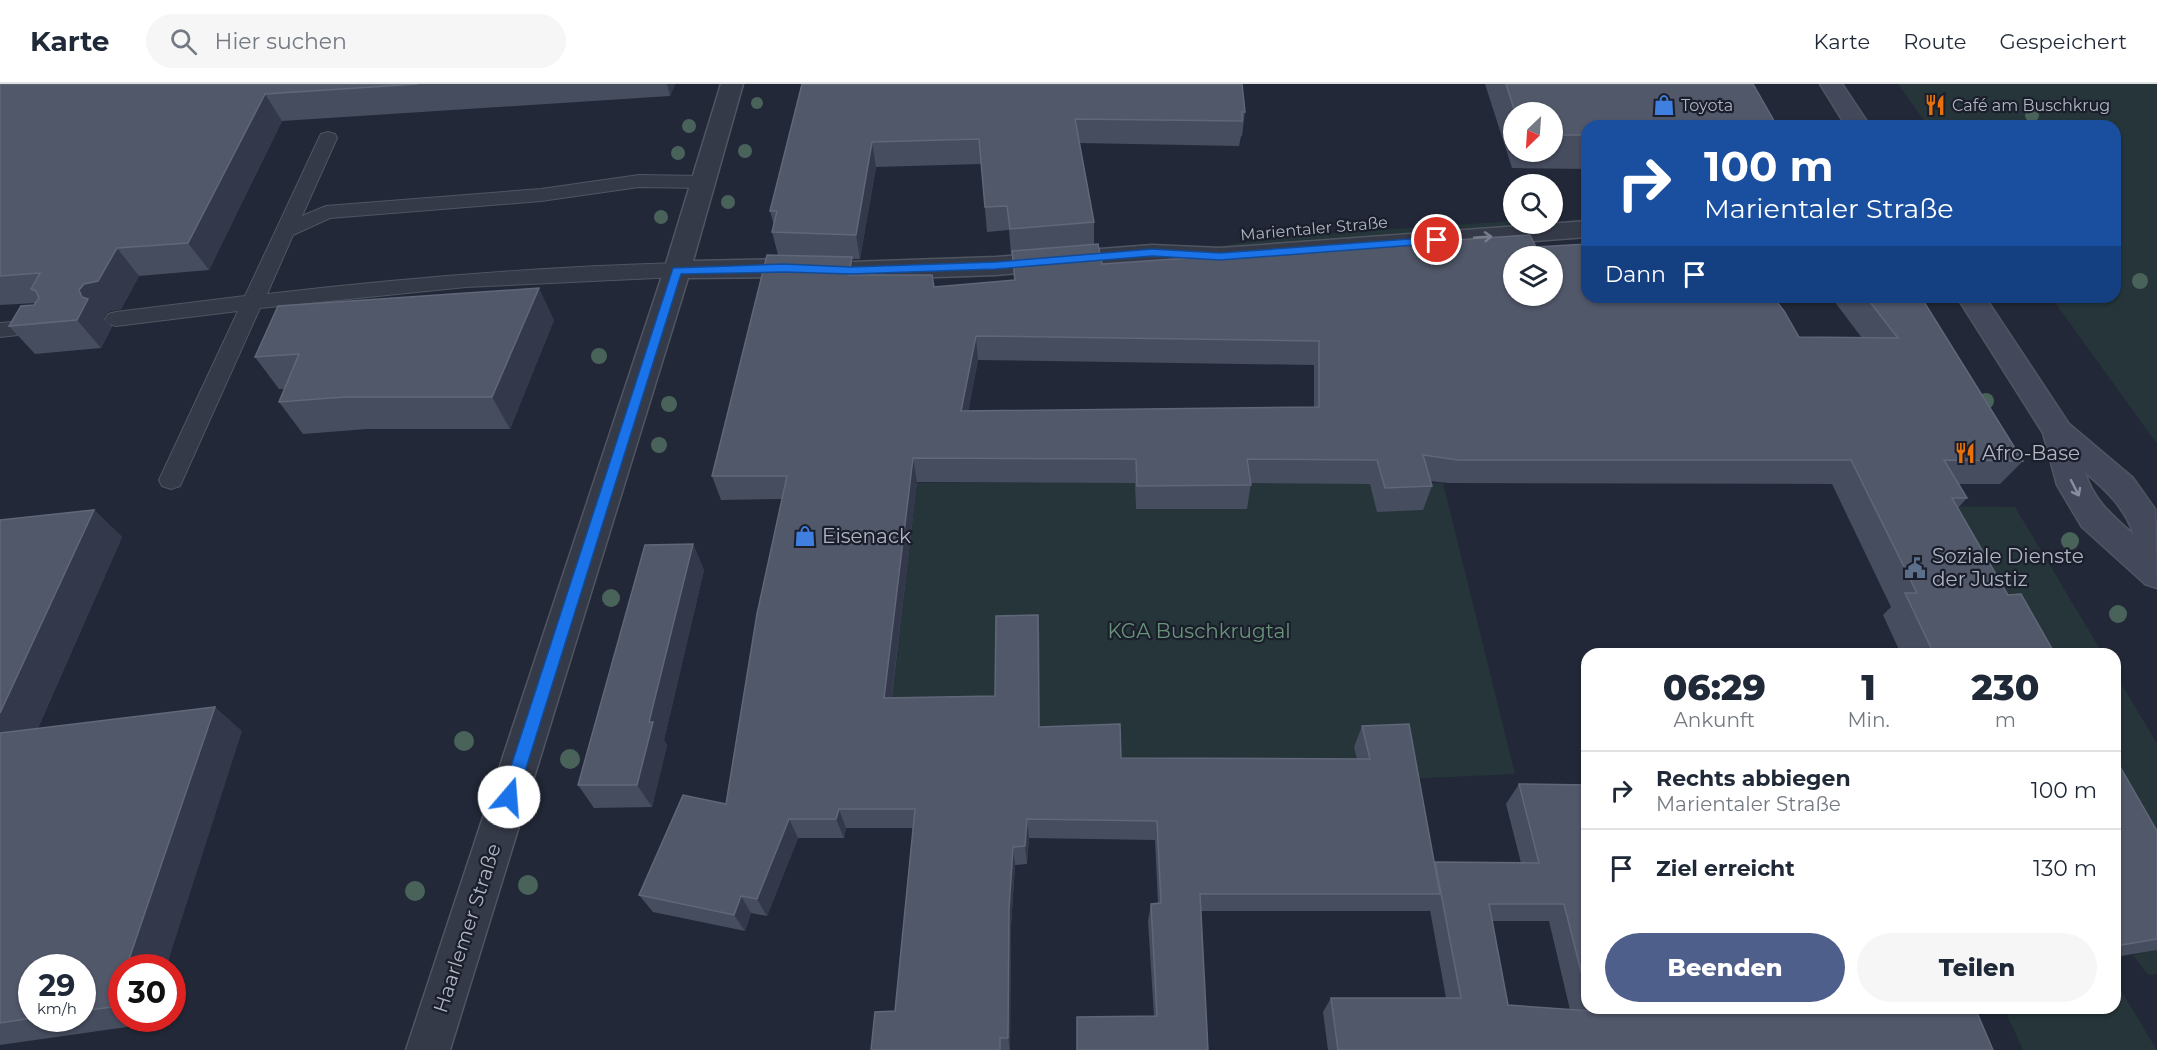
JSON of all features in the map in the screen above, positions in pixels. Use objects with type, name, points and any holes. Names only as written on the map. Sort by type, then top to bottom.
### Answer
[{"type":"main road","points":[[1831,84],[1854,120]]},
{"type":"main road","points":[[1975,303],[2058,432],[2073,485],[2094,518],[2157,575]]},
{"type":"main road","points":[[2058,432],[2122,486],[2144,518],[2157,556]]},
{"type":"street","name":"Haarlemer Straße","points":[[428,1050],[677,270],[732,84]]},
{"type":"street","points":[[1563,210],[1581,209]]},
{"type":"street","name":"Marientaler Straße","points":[[1152,253],[1198,239],[1377,222],[1503,214]]},
{"type":"street","name":"Marientaler Straße","points":[[677,270],[784,268],[851,271],[996,266],[1152,253],[1220,256],[1581,229]]},
{"type":"lane","points":[[171,480],[328,138]]},
{"type":"lane","points":[[284,232],[326,212],[541,195],[639,181],[703,182]]},
{"type":"lane","points":[[116,319],[251,302],[441,283],[606,272],[677,270]]},
{"type":"lane","points":[[0,330],[51,325]]},
{"type":"green space","points":[[1898,84],[2157,84],[2157,444],[2055,303],[2121,303],[2121,120],[1924,120]]},
{"type":"green space","points":[[1503,222],[1503,227],[1200,248],[1307,235]]},
{"type":"green space","name":"KGA Buschkrugtal","points":[[917,483],[1443,483],[1515,774],[1406,779],[883,778]]},
{"type":"green space","points":[[1936,506],[2015,507],[2099,648],[2014,648]]},
{"type":"green space","points":[[2121,684],[2157,743],[2157,908],[2121,843]]},
{"type":"green space","points":[[2157,950],[2157,974],[2148,975],[2133,955]]},
{"type":"green space","points":[[2121,991],[2157,1050],[2023,1050],[2007,1014],[2121,1014]]},
{"type":"building","points":[[0,84],[418,84],[265,94],[188,243],[117,248],[98,281],[84,284],[79,290],[82,297],[88,299],[77,320],[9,326],[21,306],[34,305],[39,298],[36,291],[31,289],[40,273],[0,276]]},
{"type":"building","points":[[802,84],[1242,84],[1245,112],[1242,112],[1242,121],[1075,119],[1094,222],[1010,229],[1007,206],[985,207],[979,139],[872,142],[856,235],[772,232],[777,211],[770,211]]},
{"type":"building","points":[[1506,84],[1753,84],[1774,120],[1581,120],[1581,135],[1563,135],[1563,102],[1512,102]]},
{"type":"building","points":[[1530,235],[1536,246],[1503,246],[1503,306],[1563,306],[1563,246],[1553,246],[1581,244],[1581,303],[1778,303],[1799,337],[1898,338],[1871,303],[1925,303],[2023,461],[1944,460],[1967,498],[1952,498],[2008,595],[2021,594],[2052,648],[1931,648],[1905,593],[1917,593],[1851,460],[1458,460],[1423,455],[1432,486],[1385,488],[1377,460],[1247,459],[1251,485],[1137,486],[1136,459],[913,458],[884,698],[995,696],[996,616],[1038,615],[1039,727],[1120,724],[1121,758],[1370,759],[1362,726],[1409,724],[1440,894],[1200,894],[1208,1050],[1077,1050],[1077,1017],[1157,1016],[1151,904],[1161,903],[1157,821],[1027,819],[1025,846],[1013,847],[1009,909],[1008,1038],[1000,1038],[1000,1050],[871,1050],[875,1012],[895,1011],[915,809],[839,809],[836,819],[789,819],[757,899],[741,896],[734,915],[639,895],[683,795],[726,804],[757,614],[787,476],[712,476],[767,255],[852,257],[849,275],[932,275],[934,287],[1015,280],[1012,251],[1098,244],[1102,264]],"holes":[[[976,336],[1319,341],[1319,407],[961,411]]]},
{"type":"building","points":[[539,288],[492,397],[345,397],[279,402],[299,354],[255,357],[278,306]]},
{"type":"building","points":[[94,510],[0,713],[0,520]]},
{"type":"building","points":[[693,544],[649,722],[653,722],[637,785],[578,785],[645,545]]},
{"type":"building","points":[[215,707],[131,954],[108,954],[108,1008],[96,1009],[96,954],[18,954],[18,1020],[0,1023],[0,733]]},
{"type":"building","points":[[2121,768],[2157,831],[2157,939],[2121,945]]},
{"type":"building","points":[[1519,784],[1581,785],[1581,971],[1564,904],[1489,904],[1508,1005],[1581,1010],[1581,1014],[1978,1014],[1993,1050],[1338,1050],[1331,998],[1461,998],[1435,862],[1539,863]]},
{"type":"place","name":"Toyota","points":[[1664,105]]},
{"type":"place","name":"Café am Buschkrug","points":[[1935,105]]},
{"type":"place","name":"Afro-Base","points":[[1965,453]]},
{"type":"place","name":"Eisenack","points":[[805,536]]},
{"type":"place","name":"Soziale Dienste der Justiz","points":[[1915,568]]},
{"type":"route","points":[[509,797],[677,270],[784,268],[851,271],[996,266],[1152,253],[1201,257],[1437,240]]}]
